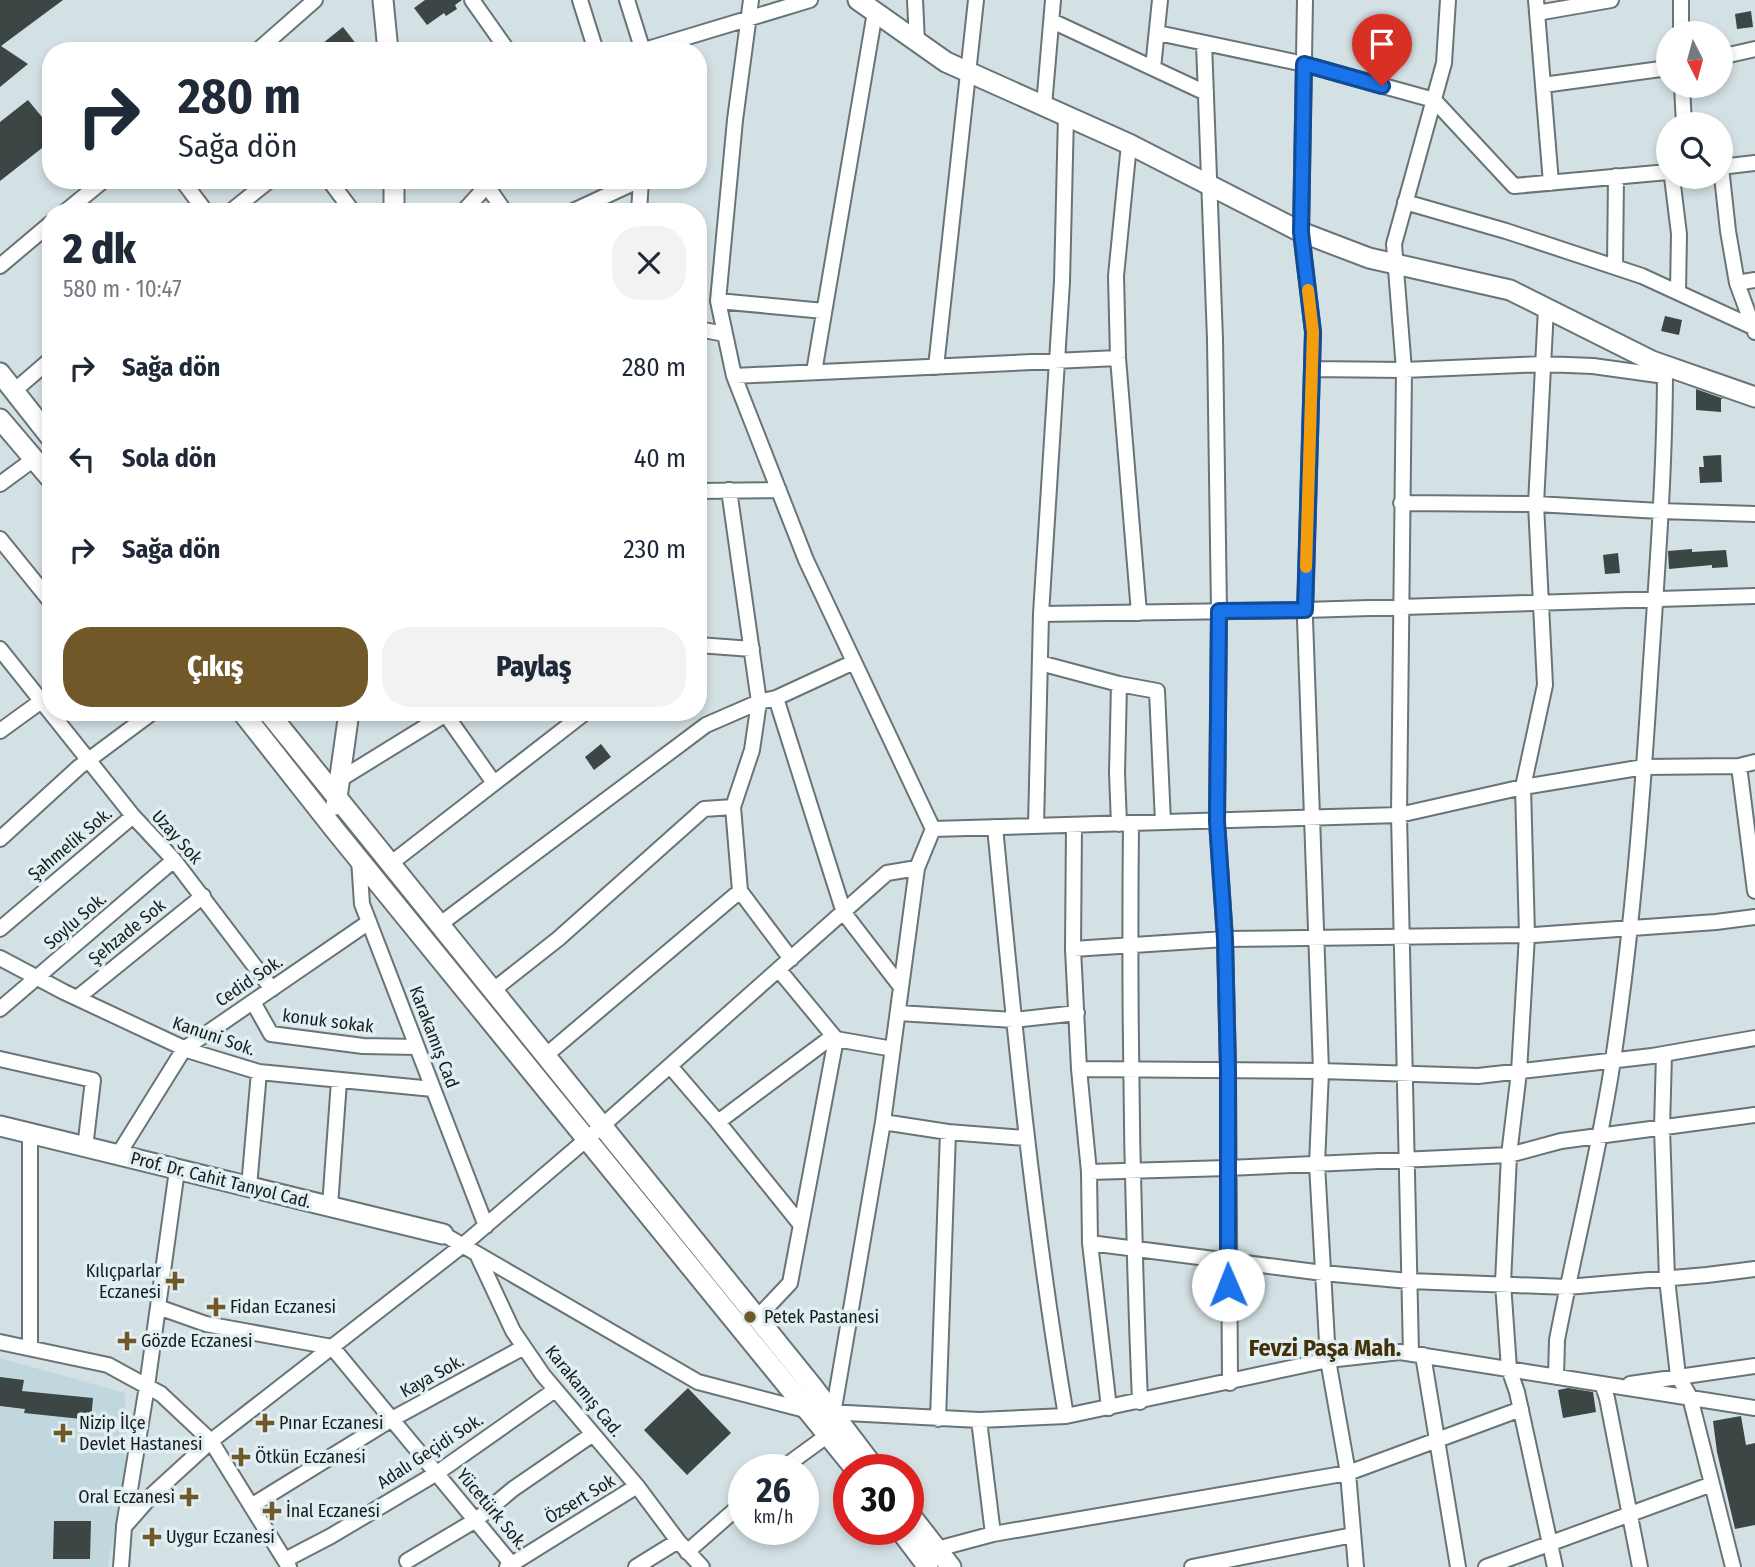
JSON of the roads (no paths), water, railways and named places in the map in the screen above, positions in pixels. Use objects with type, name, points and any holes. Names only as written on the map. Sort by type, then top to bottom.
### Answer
[{"type":"main road","points":[[383,0],[387,42]]},
{"type":"main road","points":[[858,0],[946,62],[1129,144],[1301,232],[1369,258],[1510,290],[1665,371],[1755,397]]},
{"type":"main road","points":[[0,373],[42,427]]},
{"type":"main road","points":[[0,419],[42,468]]},
{"type":"main road","points":[[249,721],[359,859],[757,1318],[864,1454]]},
{"type":"main road","points":[[276,721],[338,789],[390,864],[545,1056],[594,1132],[843,1454]]},
{"type":"main road","points":[[335,830],[348,721]]},
{"type":"main road","name":"Prof. Dr. Cahit Tanyol Cad.","points":[[0,1126],[443,1234]]},
{"type":"main road","points":[[924,1532],[951,1567]]},
{"type":"main road","points":[[911,1545],[928,1567]]},
{"type":"street","points":[[267,42],[315,0]]},
{"type":"street","points":[[472,0],[502,42]]},
{"type":"street","points":[[580,0],[593,42]]},
{"type":"street","points":[[627,0],[639,42]]},
{"type":"street","points":[[751,0],[735,120],[718,301],[734,376],[806,560],[933,829],[917,868],[883,1122],[833,1414]]},
{"type":"street","points":[[672,42],[810,0]]},
{"type":"street","points":[[915,0],[918,42]]},
{"type":"street","points":[[936,367],[976,0]]},
{"type":"street","points":[[1044,106],[1053,0]]},
{"type":"street","points":[[1153,68],[1160,0]]},
{"type":"street","points":[[1305,0],[1301,232],[1313,332],[1305,610],[1321,1071],[1317,1164],[1328,1360],[1348,1473],[1356,1567]]},
{"type":"street","points":[[1448,0],[1444,63],[1394,244],[1404,370],[1399,815],[1409,1281],[1417,1354],[1436,1440],[1458,1567]]},
{"type":"street","points":[[1551,183],[1537,6],[1611,0]]},
{"type":"street","points":[[1681,0],[1681,21]]},
{"type":"street","points":[[814,372],[875,12]]},
{"type":"street","points":[[1052,21],[1206,93]]},
{"type":"street","points":[[1158,33],[1304,64],[1434,100],[1514,186],[1656,173]]},
{"type":"street","points":[[1204,43],[1215,339],[1219,611],[1217,821],[1225,939],[1230,1383]]},
{"type":"street","points":[[1733,54],[1755,49]]},
{"type":"street","points":[[1543,85],[1656,70]]},
{"type":"street","points":[[1036,826],[1041,614],[1062,282],[1066,116]]},
{"type":"street","points":[[1129,144],[1116,276],[1118,358],[1139,613]]},
{"type":"street","points":[[1733,166],[1755,163]]},
{"type":"street","points":[[1615,267],[1616,176]]},
{"type":"street","points":[[76,203],[93,189]]},
{"type":"street","points":[[241,203],[259,189]]},
{"type":"street","points":[[470,203],[481,189]]},
{"type":"street","points":[[590,203],[621,189]]},
{"type":"street","points":[[1673,189],[1679,234],[1678,292]]},
{"type":"street","points":[[1723,189],[1737,283],[1755,330]]},
{"type":"street","points":[[1405,202],[1506,231],[1642,276],[1755,330]]},
{"type":"street","points":[[0,267],[42,231]]},
{"type":"street","points":[[1737,283],[1755,280]]},
{"type":"street","points":[[718,301],[824,311]]},
{"type":"street","points":[[1546,308],[1536,504],[1545,685],[1523,787],[1527,935],[1519,1072],[1509,1155],[1503,1283],[1508,1369],[1521,1409],[1555,1567]]},
{"type":"street","points":[[707,331],[725,334]]},
{"type":"street","points":[[734,376],[1118,358]]},
{"type":"street","points":[[1312,369],[1404,370],[1543,365],[1665,371],[1665,438],[1655,599],[1644,767],[1629,928],[1613,1061],[1567,1287],[1558,1340],[1556,1377]]},
{"type":"street","points":[[14,391],[42,367]]},
{"type":"street","points":[[0,484],[34,459]]},
{"type":"street","points":[[707,491],[779,490]]},
{"type":"street","points":[[729,491],[759,702],[751,750],[733,807],[740,891],[791,958]]},
{"type":"street","points":[[1401,503],[1536,504],[1755,514]]},
{"type":"street","points":[[0,539],[42,591]]},
{"type":"street","points":[[1041,614],[1305,610],[1755,596]]},
{"type":"street","points":[[707,646],[752,649]]},
{"type":"street","name":"Uzay Sok","points":[[0,649],[42,693]]},
{"type":"street","points":[[439,925],[706,725],[759,702],[776,698],[854,662]]},
{"type":"street","points":[[1040,663],[1157,691],[1163,822]]},
{"type":"street","points":[[1119,684],[1117,773],[1125,823],[1130,944],[1134,1249],[1140,1402]]},
{"type":"street","points":[[776,698],[844,912],[901,987]]},
{"type":"street","points":[[0,731],[42,700]]},
{"type":"street","name":"Uzay Sok","points":[[62,721],[132,816],[174,860],[272,989]]},
{"type":"street","points":[[0,839],[89,760],[141,721]]},
{"type":"street","points":[[338,789],[434,721]]},
{"type":"street","points":[[451,721],[494,783]]},
{"type":"street","points":[[390,864],[574,721]]},
{"type":"street","points":[[933,829],[1399,815],[1523,787],[1644,767],[1739,766],[1755,762]]},
{"type":"street","points":[[1739,766],[1755,891]]},
{"type":"street","points":[[492,991],[558,939],[704,809],[733,807]]},
{"type":"street","name":"Şahmelik Sok.","points":[[0,929],[132,816]]},
{"type":"street","points":[[1074,825],[1073,949],[1088,1172],[1090,1243],[1110,1408]]},
{"type":"street","points":[[995,827],[1025,1138],[1051,1329],[1066,1416]]},
{"type":"street","name":"Karakamış Cad","points":[[359,859],[362,904],[486,1226]]},
{"type":"street","name":"Soylu Sok.","points":[[0,1009],[174,860]]},
{"type":"street","points":[[124,1527],[153,1494],[211,1441],[486,1226],[887,873],[917,868]]},
{"type":"street","points":[[545,1056],[740,891]]},
{"type":"street","name":"Şehzade Sok","points":[[77,998],[202,896]]},
{"type":"street","points":[[1073,949],[1225,939],[1527,935],[1755,917]]},
{"type":"street","name":"Cedid Sok.","points":[[118,1155],[184,1049],[369,922]]},
{"type":"street","name":"Kanuni Sok.","points":[[0,958],[184,1049],[259,1072],[433,1089]]},
{"type":"street","points":[[779,970],[835,1037],[893,1049]]},
{"type":"street","name":"konuk sokak","points":[[253,1002],[271,1034],[363,1046],[417,1047]]},
{"type":"street","points":[[898,1013],[1014,1020],[1077,1013]]},
{"type":"street","points":[[718,1122],[835,1037]]},
{"type":"street","points":[[757,1318],[790,1283],[835,1037]]},
{"type":"street","points":[[1080,1069],[1228,1069],[1478,1076],[1613,1061],[1755,1038]]},
{"type":"street","points":[[1664,1054],[1662,1128],[1667,1279],[1678,1376],[1690,1397],[1733,1567]]},
{"type":"street","points":[[0,1059],[93,1080],[85,1147]]},
{"type":"street","points":[[670,1066],[801,1225]]},
{"type":"street","points":[[249,1187],[259,1072]]},
{"type":"street","points":[[330,1206],[339,1081]]},
{"type":"street","points":[[1088,1172],[1509,1155],[1561,1141],[1755,1115]]},
{"type":"street","points":[[883,1122],[948,1132],[1025,1138]]},
{"type":"street","points":[[938,1419],[948,1132]]},
{"type":"street","points":[[30,1133],[30,1348]]},
{"type":"street","points":[[121,1567],[124,1527],[177,1170]]},
{"type":"street","points":[[443,1234],[698,1382],[809,1411],[979,1420],[1066,1416],[1328,1360],[1400,1352],[1755,1408]]},
{"type":"street","points":[[1090,1243],[1323,1273],[1409,1281],[1567,1287],[1755,1269]]},
{"type":"street","name":"Karakamış Cad.","points":[[477,1254],[513,1331],[524,1347],[555,1390],[702,1567]]},
{"type":"street","points":[[158,1307],[206,1324],[332,1347]]},
{"type":"street","points":[[0,1342],[108,1365],[161,1394],[211,1441],[287,1563]]},
{"type":"street","name":"Yücetürk Sok.","points":[[332,1347],[511,1566]]},
{"type":"street","name":"Kaya Sok.","points":[[251,1506],[392,1419],[524,1347]]},
{"type":"street","points":[[1619,1387],[1755,1366]]},
{"type":"street","points":[[1602,1384],[1640,1567]]},
{"type":"street","name":"Adalı Geçidi Sok.","points":[[287,1563],[437,1473],[555,1390]]},
{"type":"street","points":[[937,1549],[993,1534],[1348,1473],[1521,1409]]},
{"type":"street","points":[[979,1420],[993,1534]]},
{"type":"street","points":[[407,1561],[476,1520],[513,1489],[593,1434]]},
{"type":"street","points":[[802,1454],[828,1435]]},
{"type":"street","points":[[1486,1567],[1712,1484]]},
{"type":"street","name":"Özsert Sok","points":[[511,1566],[637,1486]]},
{"type":"street","points":[[636,1567],[683,1546],[728,1514]]},
{"type":"street","points":[[1192,1567],[1353,1535]]},
{"type":"place","name":"Kılıçparlar Eczanesi","points":[[175,1281]]},
{"type":"place","name":"Fidan Eczanesi","points":[[216,1307]]},
{"type":"place","name":"Petek Pastanesi","points":[[750,1317]]},
{"type":"place","name":"Gözde Eczanesi","points":[[127,1341]]},
{"type":"place","name":"Pınar Eczanesi","points":[[265,1423]]},
{"type":"place","name":"Nizip İlçe Devlet Hastanesi","points":[[63,1433]]},
{"type":"place","name":"Ötkün Eczanesi","points":[[241,1457]]},
{"type":"place","name":"Oral Eczanesi","points":[[189,1497]]},
{"type":"place","name":"İnal Eczanesi","points":[[272,1511]]},
{"type":"place","name":"Uygur Eczanesi","points":[[152,1537]]},
{"type":"district","name":"Fevzi Paşa Mah.","points":[[1325,1348]]}]
